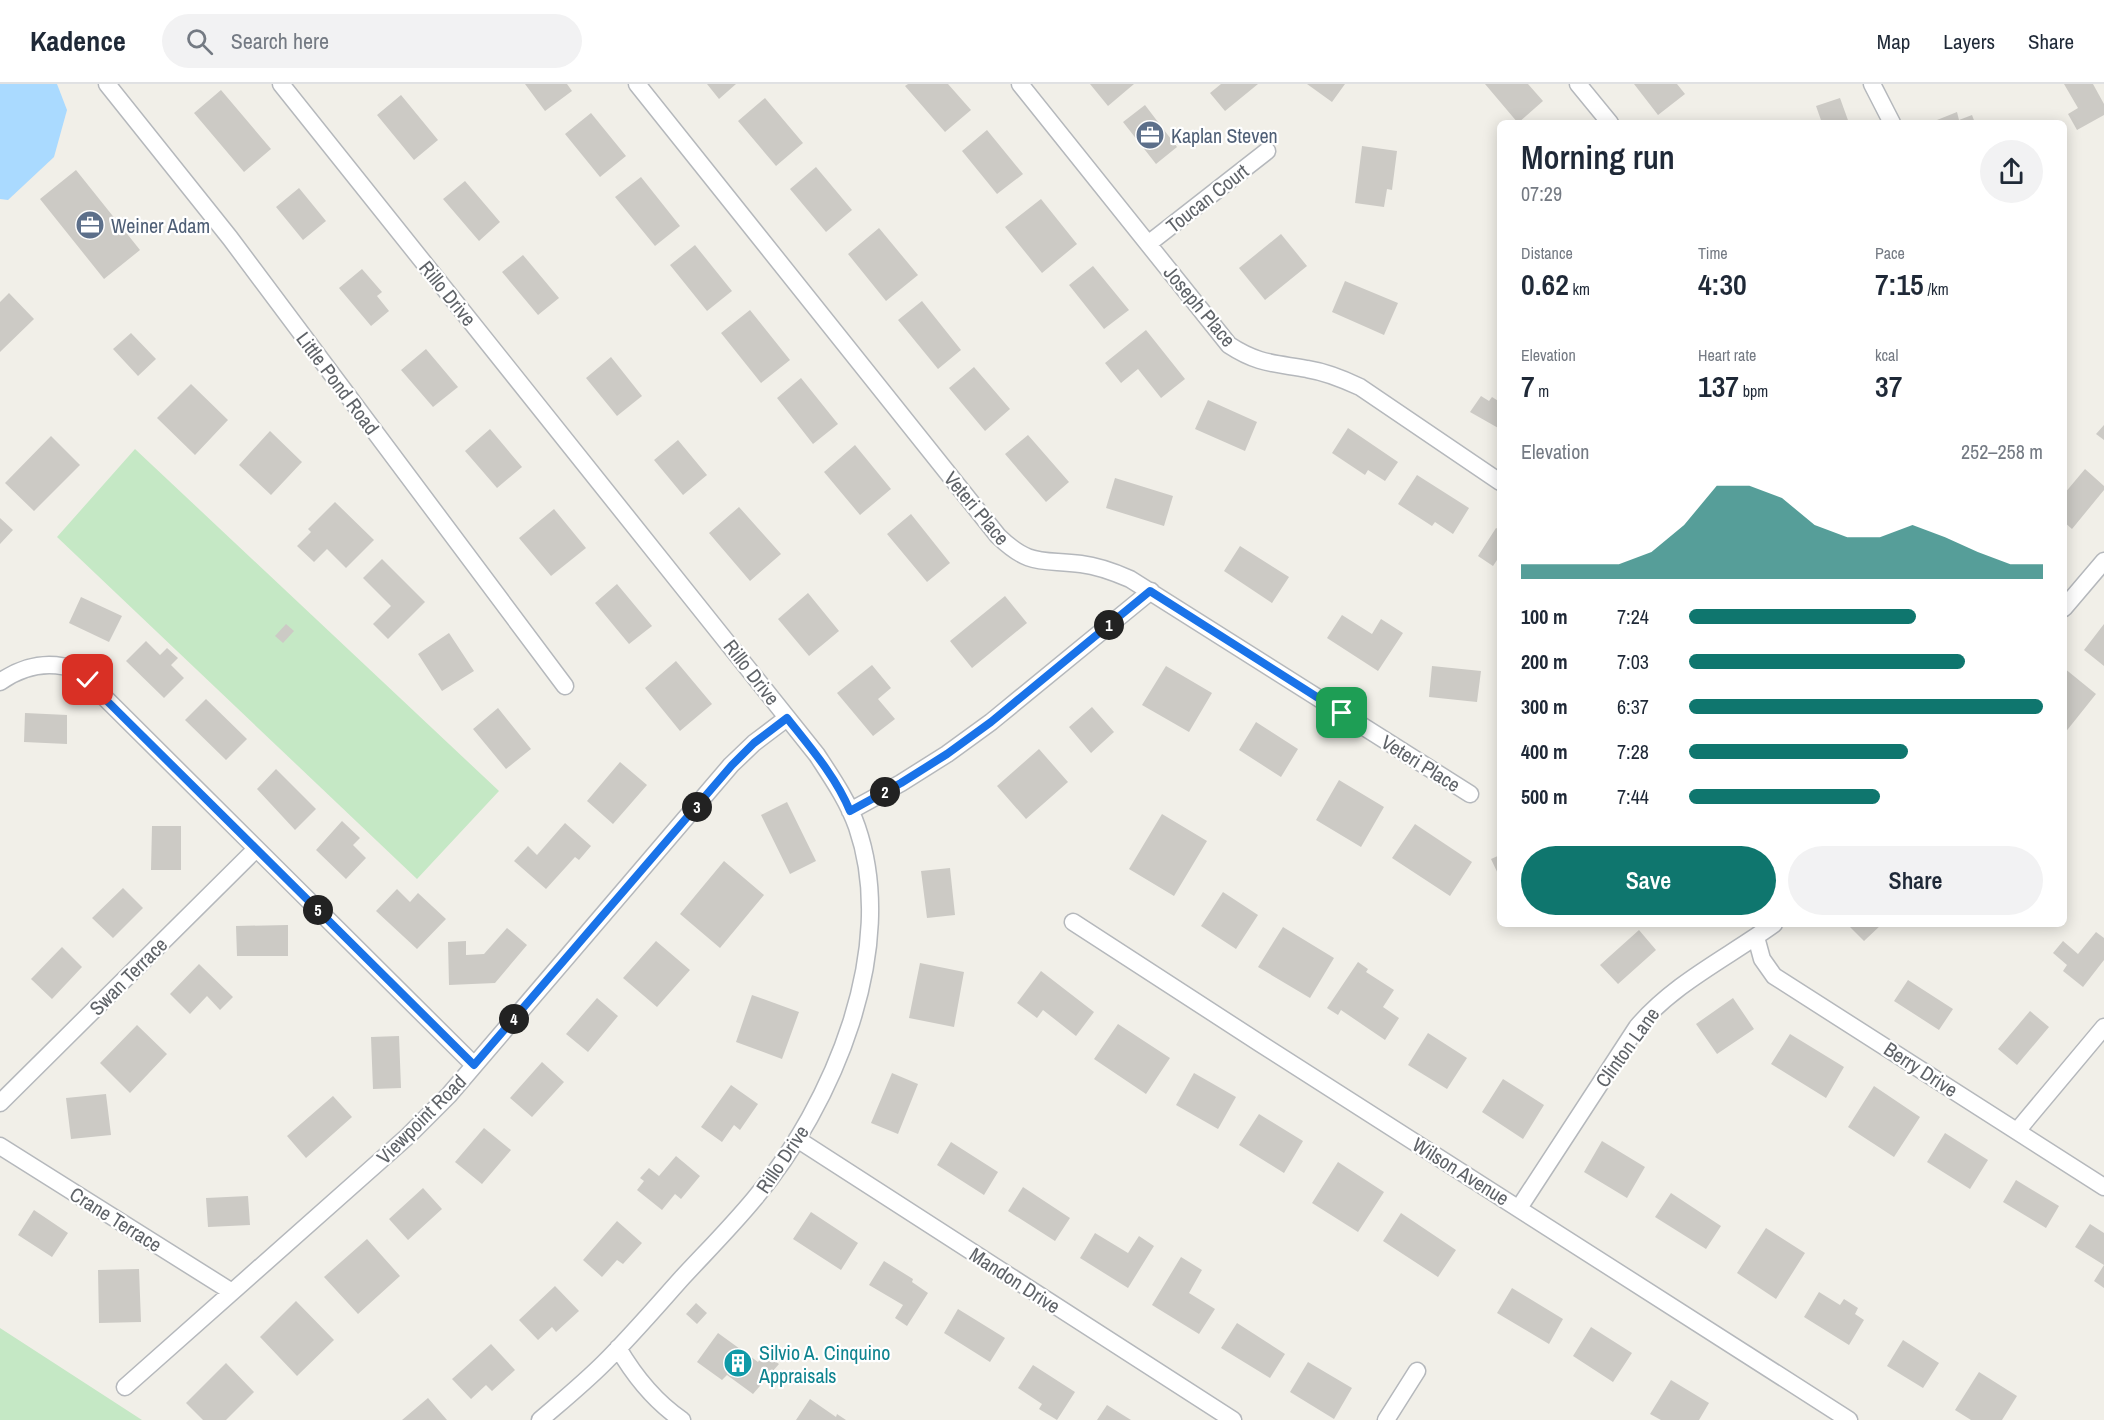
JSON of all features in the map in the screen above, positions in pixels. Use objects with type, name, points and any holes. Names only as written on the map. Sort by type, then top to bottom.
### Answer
[{"type":"street","name":"Little Pond Road","points":[[107,84],[230,238],[565,686]]},
{"type":"street","name":"Rillo Drive","points":[[281,84],[817,755],[846,801],[857,828],[866,868],[869,908],[866,964],[855,1010],[835,1068],[812,1115],[756,1198],[618,1348],[540,1420]]},
{"type":"street","name":"Veteri Place","points":[[637,84],[998,536],[1012,549],[1029,558],[1049,563],[1080,564],[1106,569],[1130,579],[1470,794]]},
{"type":"street","name":"Joseph Place","points":[[1020,84],[1219,335],[1237,351],[1267,364],[1310,369],[1354,384],[1497,480]]},
{"type":"street","points":[[1578,84],[1608,120]]},
{"type":"street","points":[[1872,84],[1890,120]]},
{"type":"street","name":"Toucan Court","points":[[1148,244],[1267,152]]},
{"type":"street","points":[[2067,604],[2104,561]]},
{"type":"street","points":[[850,811],[947,754],[991,722],[1150,591]]},
{"type":"street","points":[[0,682],[11,674],[28,667],[46,664],[62,665],[77,670],[474,1065]]},
{"type":"street","name":"Viewpoint Road","points":[[125,1388],[408,1136],[474,1065],[732,765],[754,743],[787,718]]},
{"type":"street","name":"Swan Terrace","points":[[0,1103],[256,849]]},
{"type":"street","name":"Wilson Avenue","points":[[1073,922],[1849,1420]]},
{"type":"street","name":"Clinton Lane","points":[[1519,1208],[1637,1027],[1653,1008],[1672,992],[1770,927]]},
{"type":"street","name":"Berry Drive","points":[[1756,937],[1758,951],[1764,965],[1774,976],[2104,1187]]},
{"type":"street","points":[[2017,1131],[2104,1028]]},
{"type":"street","name":"Mandon Drive","points":[[797,1139],[1233,1420]]},
{"type":"street","name":"Crane Terrace","points":[[0,1146],[232,1292]]},
{"type":"street","points":[[618,1348],[634,1375],[652,1396],[682,1420]]},
{"type":"street","points":[[1386,1420],[1417,1371]]},
{"type":"green space","points":[[135,449],[499,791],[417,879],[57,537]]},
{"type":"green space","points":[[0,1328],[142,1420],[0,1420]]},
{"type":"water","points":[[0,84],[57,84],[67,110],[54,157],[8,200],[0,199]]},
{"type":"building","points":[[525,84],[567,84],[572,91],[545,111]]},
{"type":"building","points":[[707,84],[736,84],[719,99]]},
{"type":"building","points":[[908,84],[948,84],[971,110],[945,132],[905,86]]},
{"type":"building","points":[[1090,84],[1134,84],[1108,106]]},
{"type":"building","points":[[1221,84],[1258,84],[1225,111],[1210,93]]},
{"type":"building","points":[[1307,84],[1345,84],[1332,102]]},
{"type":"building","points":[[1485,84],[1528,84],[1543,101],[1521,120],[1515,120]]},
{"type":"building","points":[[1634,84],[1677,84],[1685,94],[1658,115]]},
{"type":"building","points":[[2064,84],[2093,84],[2104,104],[2104,115],[2077,130],[2068,114],[2078,108]]},
{"type":"building","points":[[221,90],[271,149],[244,172],[194,113]]},
{"type":"building","points":[[401,95],[438,140],[414,160],[377,115]]},
{"type":"building","points":[[765,98],[803,143],[776,166],[738,121]]},
{"type":"building","points":[[1840,98],[1848,120],[1821,120],[1816,106]]},
{"type":"building","name":"Kaplan Steven","points":[[1145,105],[1177,147],[1156,164],[1123,122]]},
{"type":"building","points":[[1957,112],[1959,120],[1937,120]]},
{"type":"building","points":[[591,113],[626,156],[600,177],[565,134]]},
{"type":"building","points":[[1972,115],[1974,120],[1959,120]]},
{"type":"building","points":[[987,130],[1023,174],[997,194],[962,151]]},
{"type":"building","points":[[1362,146],[1397,151],[1392,190],[1387,189],[1384,207],[1355,203]]},
{"type":"building","points":[[816,167],[852,210],[826,232],[790,189]]},
{"type":"building","name":"Weiner Adam","points":[[76,170],[140,250],[104,279],[40,199]]},
{"type":"building","points":[[641,177],[680,226],[655,246],[615,197]]},
{"type":"building","points":[[465,181],[500,222],[479,241],[443,199]]},
{"type":"building","points":[[299,188],[326,221],[303,240],[276,207]]},
{"type":"building","points":[[1041,199],[1077,244],[1042,273],[1005,227]]},
{"type":"building","points":[[879,228],[918,275],[886,301],[848,254]]},
{"type":"building","points":[[1281,234],[1307,266],[1265,300],[1239,268]]},
{"type":"building","points":[[695,245],[732,291],[707,311],[670,265]]},
{"type":"building","points":[[523,255],[559,298],[538,315],[502,272]]},
{"type":"building","points":[[1093,266],[1129,310],[1104,329],[1069,285]]},
{"type":"building","points":[[362,269],[382,292],[377,296],[389,311],[371,326],[339,288]]},
{"type":"building","points":[[1345,281],[1398,303],[1384,335],[1332,312]]},
{"type":"building","points":[[9,293],[34,319],[0,352],[0,302]]},
{"type":"building","points":[[922,301],[961,350],[938,369],[898,320]]},
{"type":"building","points":[[750,310],[790,360],[761,383],[721,333]]},
{"type":"building","points":[[1146,330],[1185,379],[1161,398],[1138,369],[1121,383],[1105,363]]},
{"type":"building","points":[[131,333],[156,359],[138,376],[113,349]]},
{"type":"building","points":[[426,349],[458,387],[433,407],[401,370]]},
{"type":"building","points":[[611,357],[642,396],[617,416],[586,378]]},
{"type":"building","points":[[974,367],[1010,409],[985,431],[949,388]]},
{"type":"building","points":[[801,378],[838,424],[813,444],[777,398]]},
{"type":"building","points":[[191,384],[228,420],[195,455],[157,418]]},
{"type":"building","points":[[1481,396],[1489,401],[1492,397],[1497,400],[1497,427],[1470,412]]},
{"type":"building","points":[[1208,400],[1257,422],[1245,451],[1195,429]]},
{"type":"building","points":[[2104,425],[2104,440],[2096,434]]},
{"type":"building","points":[[1348,428],[1398,462],[1385,481],[1368,470],[1365,475],[1332,453]]},
{"type":"building","points":[[490,429],[522,467],[497,488],[465,451]]},
{"type":"building","points":[[270,431],[302,462],[271,495],[239,465]]},
{"type":"building","points":[[1028,435],[1069,482],[1046,502],[1005,454]]},
{"type":"building","points":[[51,436],[80,465],[34,511],[5,483]]},
{"type":"building","points":[[678,440],[707,475],[683,495],[654,460]]},
{"type":"building","points":[[855,445],[891,489],[860,515],[824,472]]},
{"type":"building","points":[[2085,469],[2104,486],[2104,490],[2072,529],[2067,525],[2067,490]]},
{"type":"building","points":[[1417,475],[1469,508],[1453,534],[1435,522],[1432,526],[1398,504]]},
{"type":"building","points":[[1115,478],[1173,496],[1164,526],[1106,508]]},
{"type":"building","points":[[335,502],[374,540],[346,568],[327,549],[314,562],[297,546],[311,532],[308,529]]},
{"type":"building","points":[[739,507],[781,554],[750,581],[709,533]]},
{"type":"building","points":[[554,509],[586,548],[551,576],[519,538]]},
{"type":"building","points":[[911,514],[950,563],[927,582],[887,534]]},
{"type":"building","points":[[0,518],[13,530],[0,544]]},
{"type":"building","points":[[1497,528],[1497,560],[1493,566],[1478,556]]},
{"type":"building","points":[[1240,546],[1289,577],[1272,603],[1224,571]]},
{"type":"building","points":[[382,559],[425,602],[388,639],[373,624],[391,606],[363,578]]},
{"type":"building","points":[[617,584],[652,626],[629,644],[595,603]]},
{"type":"building","points":[[808,593],[839,631],[809,656],[778,619]]},
{"type":"building","points":[[1005,596],[1027,623],[972,668],[950,641]]},
{"type":"building","points":[[81,597],[122,616],[109,642],[69,623]]},
{"type":"building","points":[[1342,615],[1372,634],[1381,619],[1403,633],[1378,671],[1327,638]]},
{"type":"building","points":[[286,624],[294,631],[283,643],[275,636]]},
{"type":"building","points":[[2104,624],[2104,666],[2084,650]]},
{"type":"building","points":[[449,633],[474,671],[442,691],[418,654]]},
{"type":"building","points":[[146,641],[160,655],[167,648],[178,658],[171,665],[184,678],[164,698],[126,661]]},
{"type":"building","points":[[676,661],[712,704],[680,731],[645,688]]},
{"type":"building","points":[[872,665],[891,688],[878,699],[895,719],[873,736],[837,693]]},
{"type":"building","points":[[1166,666],[1212,693],[1189,732],[1142,705]]},
{"type":"building","points":[[1432,666],[1481,671],[1477,702],[1429,697]]},
{"type":"building","points":[[2067,670],[2096,694],[2067,730]]},
{"type":"building","points":[[206,699],[247,739],[226,760],[185,720]]},
{"type":"building","points":[[1092,707],[1114,732],[1091,753],[1069,727]]},
{"type":"building","points":[[498,708],[531,749],[506,769],[473,729]]},
{"type":"building","points":[[25,713],[67,715],[67,744],[24,742]]},
{"type":"building","points":[[1256,722],[1298,749],[1281,777],[1239,750]]},
{"type":"building","points":[[1039,749],[1068,782],[1026,819],[997,786]]},
{"type":"building","points":[[620,762],[647,785],[613,824],[587,801]]},
{"type":"building","points":[[276,769],[316,809],[295,830],[257,789]]},
{"type":"building","points":[[1339,780],[1384,807],[1361,847],[1316,820]]},
{"type":"building","points":[[787,802],[816,861],[790,874],[761,815]]},
{"type":"building","points":[[1162,814],[1207,841],[1174,896],[1129,869]]},
{"type":"building","points":[[342,821],[360,838],[353,845],[366,858],[346,879],[316,850]]},
{"type":"building","points":[[565,823],[591,846],[579,860],[575,857],[546,889],[514,861],[528,846],[537,855]]},
{"type":"building","points":[[1415,824],[1472,862],[1450,896],[1392,858]]},
{"type":"building","points":[[152,826],[181,826],[181,870],[151,870]]},
{"type":"building","points":[[1497,856],[1497,872],[1491,859]]},
{"type":"building","points":[[724,861],[764,895],[720,948],[680,914]]},
{"type":"building","points":[[950,868],[955,915],[927,918],[921,871]]},
{"type":"building","points":[[123,888],[143,908],[113,938],[92,918]]},
{"type":"building","points":[[397,889],[410,902],[418,893],[446,919],[417,949],[376,911]]},
{"type":"building","points":[[1223,892],[1258,915],[1236,949],[1201,926]]},
{"type":"building","points":[[288,925],[288,956],[237,956],[236,926]]},
{"type":"building","points":[[1283,927],[1334,958],[1310,998],[1258,967]]},
{"type":"building","points":[[1850,927],[1879,927],[1864,941]]},
{"type":"building","points":[[507,928],[527,945],[495,983],[449,985],[448,942],[466,941],[466,955],[484,954]]},
{"type":"building","points":[[1639,930],[1656,950],[1618,984],[1600,965]]},
{"type":"building","points":[[2096,932],[2104,938],[2104,960],[2083,987],[2063,971],[2067,965],[2053,953],[2063,941],[2078,954]]},
{"type":"building","points":[[656,941],[690,970],[657,1007],[623,978]]},
{"type":"building","points":[[62,947],[82,967],[52,999],[31,979]]},
{"type":"building","points":[[1358,962],[1368,969],[1366,972],[1394,990],[1383,1007],[1399,1018],[1385,1040],[1341,1010],[1338,1015],[1327,1008]]},
{"type":"building","points":[[920,963],[964,972],[954,1027],[909,1018]]},
{"type":"building","points":[[199,964],[233,997],[220,1010],[207,996],[190,1014],[170,994]]},
{"type":"building","points":[[1041,971],[1094,1012],[1076,1036],[1043,1010],[1037,1018],[1017,1003]]},
{"type":"building","points":[[1908,980],[1953,1009],[1939,1030],[1894,1001]]},
{"type":"building","points":[[752,995],[799,1012],[782,1059],[736,1042]]},
{"type":"building","points":[[597,998],[618,1016],[588,1052],[566,1034]]},
{"type":"building","points":[[1733,998],[1754,1029],[1717,1054],[1696,1024]]},
{"type":"building","points":[[2030,1011],[2049,1027],[2017,1065],[1998,1049]]},
{"type":"building","points":[[1118,1024],[1170,1058],[1146,1094],[1094,1059]]},
{"type":"building","points":[[137,1025],[167,1054],[130,1093],[100,1063]]},
{"type":"building","points":[[1428,1033],[1467,1058],[1447,1089],[1408,1065]]},
{"type":"building","points":[[1790,1034],[1844,1067],[1826,1098],[1771,1064]]},
{"type":"building","points":[[399,1036],[401,1088],[373,1089],[371,1037]]},
{"type":"building","points":[[542,1062],[564,1082],[532,1117],[510,1098]]},
{"type":"building","points":[[892,1073],[918,1084],[898,1134],[871,1123]]},
{"type":"building","points":[[1194,1073],[1236,1097],[1218,1129],[1176,1105]]},
{"type":"building","points":[[1503,1079],[1544,1105],[1523,1139],[1482,1112]]},
{"type":"building","points":[[731,1085],[758,1104],[740,1130],[734,1125],[722,1142],[701,1127]]},
{"type":"building","points":[[1874,1086],[1920,1117],[1894,1157],[1848,1127]]},
{"type":"building","points":[[106,1094],[111,1135],[71,1139],[66,1098]]},
{"type":"building","points":[[333,1096],[352,1117],[306,1158],[287,1136]]},
{"type":"building","points":[[1259,1114],[1303,1141],[1284,1173],[1239,1145]]},
{"type":"building","points":[[484,1128],[511,1150],[482,1184],[455,1162]]},
{"type":"building","points":[[1945,1133],[1988,1160],[1970,1189],[1927,1162]]},
{"type":"building","points":[[1602,1141],[1645,1167],[1627,1198],[1584,1172]]},
{"type":"building","points":[[951,1142],[998,1172],[984,1195],[937,1165]]},
{"type":"building","points":[[676,1156],[700,1176],[681,1199],[675,1194],[662,1210],[637,1190],[644,1181],[640,1178],[649,1168],[659,1176]]},
{"type":"building","points":[[1338,1162],[1384,1192],[1358,1232],[1312,1203]]},
{"type":"building","points":[[2016,1180],[2059,1206],[2046,1228],[2003,1202]]},
{"type":"building","points":[[1023,1187],[1070,1218],[1055,1241],[1008,1211]]},
{"type":"building","points":[[423,1188],[442,1209],[408,1240],[389,1219]]},
{"type":"building","points":[[1671,1193],[1721,1226],[1706,1249],[1655,1217]]},
{"type":"building","points":[[248,1196],[250,1225],[208,1227],[206,1198]]},
{"type":"building","points":[[34,1210],[68,1233],[52,1257],[18,1235]]},
{"type":"building","points":[[811,1212],[858,1243],[841,1270],[793,1239]]},
{"type":"building","points":[[1401,1213],[1456,1250],[1438,1277],[1383,1241]]},
{"type":"building","points":[[617,1221],[642,1243],[623,1264],[617,1260],[602,1277],[583,1260]]},
{"type":"building","points":[[2090,1224],[2104,1233],[2104,1265],[2075,1247]]},
{"type":"building","points":[[1766,1228],[1805,1253],[1776,1299],[1737,1273]]},
{"type":"building","points":[[1095,1233],[1128,1253],[1139,1236],[1154,1246],[1128,1288],[1080,1258]]},
{"type":"building","points":[[367,1239],[400,1276],[358,1314],[324,1277]]},
{"type":"building","points":[[1181,1257],[1202,1270],[1189,1293],[1215,1309],[1199,1334],[1152,1305]]},
{"type":"building","points":[[884,1261],[913,1279],[912,1282],[928,1293],[907,1326],[895,1318],[903,1305],[869,1285]]},
{"type":"building","points":[[2104,1265],[2104,1288],[2094,1281]]},
{"type":"building","points":[[139,1269],[141,1322],[99,1323],[98,1270]]},
{"type":"building","points":[[555,1286],[579,1311],[556,1332],[552,1327],[538,1340],[519,1320]]},
{"type":"building","points":[[1512,1288],[1563,1319],[1549,1344],[1497,1313]]},
{"type":"building","points":[[1819,1292],[1840,1305],[1844,1299],[1858,1308],[1855,1314],[1864,1320],[1849,1345],[1804,1317]]},
{"type":"building","points":[[296,1301],[334,1340],[297,1376],[260,1337]]},
{"type":"building","points":[[696,1303],[707,1313],[697,1324],[686,1314]]},
{"type":"building","points":[[958,1309],[1005,1338],[990,1362],[944,1333]]},
{"type":"building","points":[[1237,1323],[1285,1354],[1270,1378],[1221,1348]]},
{"type":"building","points":[[1591,1327],[1632,1353],[1613,1382],[1573,1356]]},
{"type":"building","name":"Silvio A. Cinquino Appraisals","points":[[718,1333],[758,1362],[764,1353],[779,1364],[753,1394],[727,1375],[722,1380],[697,1362]]},
{"type":"building","points":[[1903,1340],[1939,1363],[1923,1388],[1887,1366]]},
{"type":"building","points":[[491,1344],[515,1370],[492,1391],[486,1385],[471,1399],[452,1379]]},
{"type":"building","points":[[1308,1362],[1352,1388],[1334,1419],[1290,1392]]},
{"type":"building","points":[[226,1363],[254,1392],[226,1420],[203,1420],[186,1403]]},
{"type":"building","points":[[1033,1365],[1075,1392],[1057,1420],[1039,1409],[1042,1404],[1018,1388]]},
{"type":"building","points":[[1979,1372],[2017,1396],[2002,1420],[1971,1420],[1955,1410]]},
{"type":"building","points":[[1671,1380],[1709,1403],[1699,1420],[1661,1420],[1650,1414]]},
{"type":"building","points":[[428,1398],[447,1420],[402,1420]]},
{"type":"building","points":[[810,1399],[836,1417],[837,1414],[846,1420],[796,1420]]},
{"type":"building","points":[[1107,1405],[1131,1420],[1097,1420]]},
{"type":"place","name":"Kaplan Steven","points":[[1150,135]]},
{"type":"place","name":"Weiner Adam","points":[[90,225]]},
{"type":"place","name":"Silvio A. Cinquino Appraisals","points":[[738,1363]]},
{"type":"route","points":[[88,680],[474,1065],[732,765],[754,743],[787,718],[817,755],[850,811],[947,754],[991,722],[1150,591],[1342,713]]}]
